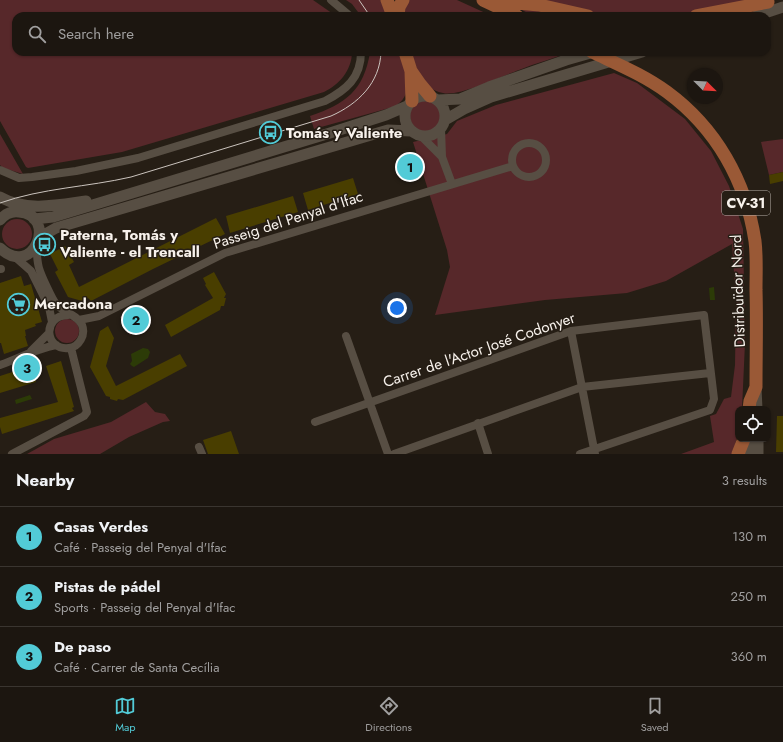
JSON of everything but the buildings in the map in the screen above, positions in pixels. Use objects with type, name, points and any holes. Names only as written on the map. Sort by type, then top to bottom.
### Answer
[{"type":"main road","points":[[387,0],[392,12]]},
{"type":"main road","points":[[398,12],[399,7],[403,0]]},
{"type":"main road","points":[[483,0],[508,12]]},
{"type":"main road","points":[[495,0],[539,5],[570,12]]},
{"type":"main road","points":[[716,12],[770,1]]},
{"type":"main road","points":[[734,12],[770,1]]},
{"type":"main road","points":[[768,12],[783,7]]},
{"type":"main road","points":[[406,56],[411,70],[420,84],[444,109],[443,124]]},
{"type":"main road","points":[[34,219],[54,216],[330,133],[386,115],[417,97],[424,96],[460,99],[489,87],[580,56]]},
{"type":"main road","name":"Distribuïdor Nord","points":[[601,56],[648,79],[666,91],[694,115],[714,139],[737,177],[747,206],[755,243],[756,387],[749,406]]},
{"type":"main road","points":[[0,249],[7,254],[14,256],[26,254],[38,241],[56,228],[388,130],[411,131],[422,136],[436,134],[443,124],[464,109],[491,97],[629,56]]},
{"type":"main road","points":[[411,70],[409,103],[405,111],[405,122],[411,131]]},
{"type":"main road","points":[[0,197],[21,204],[42,207],[140,191]]},
{"type":"main road","points":[[0,220],[8,214],[15,212],[22,212],[29,215],[38,224],[38,241]]},
{"type":"main road","points":[[756,387],[756,406]]},
{"type":"main road","points":[[738,454],[743,442]]},
{"type":"main road","points":[[747,454],[750,442]]},
{"type":"main road","points":[[758,442],[758,454]]},
{"type":"street","points":[[331,0],[338,4],[346,12]]},
{"type":"street","points":[[0,170],[19,178],[32,177],[76,171],[138,158],[325,101],[341,92],[353,80],[361,62],[361,56]]},
{"type":"street","points":[[443,124],[442,157],[452,184]]},
{"type":"street","points":[[422,136],[442,157]]},
{"type":"street","points":[[526,143],[538,145],[545,154],[545,166],[538,175],[526,177],[520,175],[513,166],[513,154],[521,145],[526,143]]},
{"type":"street","name":"Passeig del Penyal d'Ifac","points":[[79,320],[99,316],[225,253],[513,166]]},
{"type":"street","points":[[38,241],[39,267],[56,304],[68,314],[79,320],[83,330],[83,336],[76,346],[64,349],[56,345],[51,339],[49,333],[52,322],[56,318],[68,314]]},
{"type":"street","points":[[14,256],[31,271],[49,307],[52,322]]},
{"type":"street","name":"Carrer de l'Actor José Codonyer","points":[[315,422],[571,330],[704,315],[710,372]]},
{"type":"street","points":[[571,330],[594,452]]},
{"type":"street","points":[[29,353],[49,333]]},
{"type":"street","points":[[346,336],[388,454]]},
{"type":"street","points":[[0,364],[56,345]]},
{"type":"street","points":[[12,454],[84,416],[87,412],[71,348]]},
{"type":"street","points":[[394,454],[582,387],[710,372],[714,399],[710,410],[594,452],[580,454]]},
{"type":"street","points":[[478,423],[488,454]]},
{"type":"shaded area","points":[[0,0],[313,0],[330,12],[12,12],[12,56],[351,56],[350,65],[344,76],[330,89],[324,92],[122,152],[28,168],[26,167],[0,121]]},
{"type":"shaded area","points":[[346,0],[384,0],[388,12],[358,12],[352,4]]},
{"type":"shaded area","points":[[406,0],[457,0],[483,12],[402,12]]},
{"type":"shaded area","points":[[504,0],[751,0],[699,12],[526,12]]},
{"type":"shaded area","points":[[369,56],[401,56],[405,67],[407,82],[405,96],[393,107],[314,129],[310,116],[343,101],[351,94],[363,77]]},
{"type":"shaded area","points":[[412,56],[560,56],[459,92],[443,93],[435,91],[424,83]]},
{"type":"shaded area","points":[[614,73],[637,83],[685,119],[711,151],[729,186],[743,229],[745,343],[742,406],[735,406],[736,442],[733,454],[681,454],[714,442],[710,416],[716,414],[724,399],[731,397],[735,365],[736,301],[732,244],[666,281],[627,293],[545,300],[435,315],[450,267],[447,250],[413,142],[447,134],[457,121],[496,105]]},
{"type":"shaded area","points":[[423,100],[429,100],[439,107],[442,116],[441,122],[435,129],[429,132],[423,132],[413,125],[410,119],[410,113],[417,103]]},
{"type":"shaded area","points":[[0,134],[23,174],[3,168],[0,165]]},
{"type":"shaded area","points":[[783,139],[783,172],[769,175],[761,142]]},
{"type":"shaded area","points":[[17,219],[28,223],[32,234],[28,245],[17,249],[6,245],[2,234],[6,223]]},
{"type":"shaded area","points":[[714,287],[715,300],[710,300],[709,288]]},
{"type":"shaded area","points":[[141,306],[151,323],[130,335],[120,317]]},
{"type":"shaded area","points":[[67,319],[76,322],[79,331],[76,340],[67,343],[58,340],[55,331],[58,322]]},
{"type":"shaded area","points":[[143,348],[148,349],[150,352],[148,358],[134,367],[132,366],[130,364],[132,361],[131,354]]},
{"type":"shaded area","points":[[30,395],[32,399],[16,404],[15,400]]},
{"type":"shaded area","points":[[146,402],[155,412],[165,414],[170,421],[163,422],[129,437],[100,454],[27,454],[54,439],[111,422]]},
{"type":"tram line","points":[[359,0],[367,12]]},
{"type":"tram line","points":[[0,203],[32,194],[131,177],[331,116],[350,105],[366,91],[377,73],[381,56]]},
{"type":"place","name":"Tomás y Valiente","points":[[270,133]]},
{"type":"place","name":"Casas Verdes","points":[[410,167]]},
{"type":"place","name":"Paterna, Tomás y Valiente - el Trencall","points":[[45,244]]},
{"type":"place","name":"Mercadona","points":[[18,304]]},
{"type":"place","name":"Pistas de pádel","points":[[136,320]]},
{"type":"place","name":"De paso","points":[[27,368]]}]
